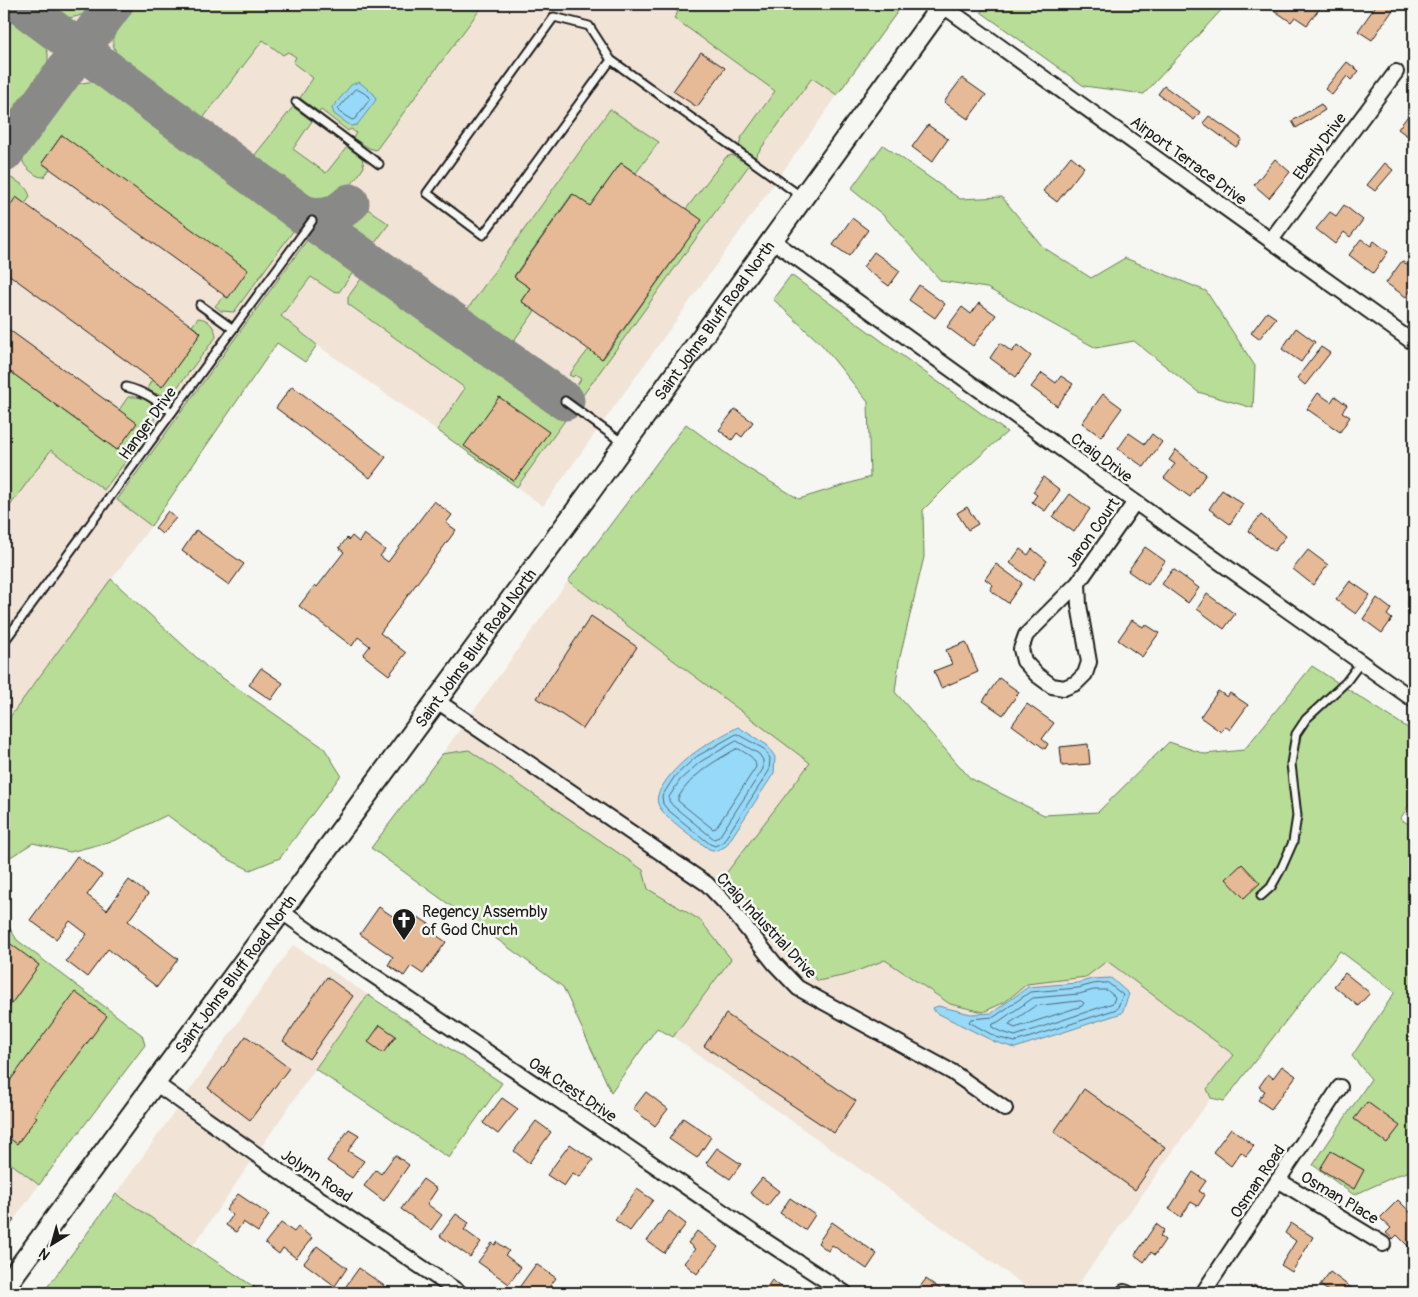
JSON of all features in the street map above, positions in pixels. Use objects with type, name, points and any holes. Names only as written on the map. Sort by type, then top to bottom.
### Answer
[{"type":"main road","name":"Saint Johns Bluff Road North","points":[[4,1288],[625,444],[943,4]]},
{"type":"street","name":"Airport Terrace Drive","points":[[943,4],[1414,343]]},
{"type":"street","name":"Eberly Drive","points":[[1271,240],[1396,72]]},
{"type":"street","name":"Craig Drive","points":[[772,240],[1135,502],[1414,700]]},
{"type":"street","name":"Jaron Court","points":[[1078,583],[1079,605],[1089,662],[1085,674],[1076,683],[1064,688],[1052,686],[1037,675],[1024,661],[1021,649],[1026,635],[1078,583],[1135,502]]},
{"type":"street","name":"Craig Industrial Drive","points":[[437,701],[706,884],[798,988],[952,1072],[1005,1109]]},
{"type":"street","name":"Oak Crest Drive","points":[[282,912],[332,948],[845,1293]]},
{"type":"street","name":"Jolynn Road","points":[[155,1083],[298,1184],[460,1293]]},
{"type":"street","name":"Osman Road","points":[[1203,1293],[1340,1087]]},
{"type":"street","name":"Osman Place","points":[[1278,1180],[1383,1244]]},
{"type":"lane","points":[[611,60],[483,235],[427,193],[554,17],[589,26],[611,60],[803,197]]},
{"type":"lane","points":[[296,102],[379,164]]},
{"type":"lane","name":"Hanger Drive","points":[[4,642],[312,221]]},
{"type":"lane","points":[[200,305],[232,329]]},
{"type":"lane","points":[[126,387],[148,394],[172,412]]},
{"type":"lane","points":[[565,400],[625,444]]},
{"type":"lane","points":[[1261,896],[1271,886],[1293,842],[1297,816],[1291,764],[1296,734],[1306,719],[1346,682],[1361,662]]},
{"type":"shaded area","points":[[4,4],[903,4],[543,506],[317,345],[305,362],[277,343],[151,526],[4,725]]},
{"type":"shaded area","points":[[568,581],[811,763],[724,876],[759,912],[847,975],[885,960],[950,1004],[1005,1002],[1027,984],[1086,977],[1107,961],[1234,1055],[1207,1089],[1211,1098],[1072,1293],[1035,1293],[673,1037],[731,959],[700,920],[648,889],[469,751],[442,754]]},
{"type":"shaded area","points":[[293,945],[368,995],[193,1246],[116,1194]]},
{"type":"shaded area","points":[[4,1158],[39,1185],[4,1233]]},
{"type":"green space","points":[[38,4],[99,4],[82,15],[68,18],[53,14]]},
{"type":"green space","points":[[129,4],[484,4],[376,150],[353,138],[356,133],[351,129],[348,131],[321,110],[319,112],[300,98],[313,78],[293,63],[296,57],[288,52],[283,55],[263,40],[204,117],[191,117],[145,83],[117,56],[113,44],[113,31],[119,17]]},
{"type":"green space","points":[[667,4],[903,4],[837,95],[812,78],[578,402],[568,396],[568,387],[570,385],[575,388],[581,379],[575,375],[573,377],[569,375],[589,349],[603,359],[701,221],[686,209],[726,157],[732,155],[742,161],[748,154],[739,147],[741,138],[775,91],[674,18],[678,12]]},
{"type":"green space","points":[[986,4],[1229,4],[1225,6],[1144,94],[1084,86],[981,12]]},
{"type":"green space","points":[[4,6],[32,27],[43,40],[48,54],[48,66],[43,81],[4,134]]},
{"type":"green space","points":[[88,82],[100,83],[114,91],[295,224],[294,230],[234,312],[221,311],[215,306],[224,296],[228,298],[62,135],[42,163],[50,169],[44,177],[39,177],[24,165],[22,147],[61,95],[72,85]]},
{"type":"green space","points":[[293,107],[312,121],[293,149],[326,173],[347,147],[362,158],[364,167],[346,190],[332,201],[314,204],[303,202],[257,166],[254,156]]},
{"type":"green space","points":[[610,109],[659,142],[636,173],[621,163],[590,206],[572,194],[514,276],[530,288],[521,301],[535,311],[510,346],[464,314]]},
{"type":"green space","points":[[883,145],[960,199],[1002,197],[1043,247],[1091,278],[1125,258],[1206,291],[1255,366],[1253,408],[1198,392],[1134,341],[1096,348],[987,288],[941,281],[883,215],[851,189]]},
{"type":"green space","points":[[11,178],[25,188],[30,197],[25,204],[16,198],[4,215],[4,180]]},
{"type":"green space","points":[[365,207],[389,224],[372,247],[369,247],[346,230],[361,208]]},
{"type":"green space","points":[[315,237],[352,263],[354,271],[339,292],[332,291],[311,277],[281,316],[317,345],[305,362],[277,343],[151,526],[117,500],[307,240]]},
{"type":"green space","points":[[791,275],[1007,432],[954,479],[923,510],[924,557],[899,661],[895,692],[970,778],[1044,815],[1098,812],[1169,742],[1205,754],[1244,750],[1312,666],[1414,732],[1414,798],[1400,819],[1414,827],[1414,1170],[1398,1175],[1354,1195],[1313,1165],[1371,1079],[1352,1056],[1395,992],[1340,951],[1224,1101],[1211,1098],[1207,1089],[1234,1055],[1107,961],[1086,977],[1027,984],[1005,1002],[983,1012],[950,1004],[885,960],[847,975],[818,981],[790,955],[759,912],[724,876],[810,763],[568,581],[686,424],[739,463],[799,499],[870,477],[868,402],[822,345],[773,299]]},
{"type":"green space","points":[[371,276],[550,404],[556,403],[571,412],[517,487],[437,430],[465,388],[348,304],[348,297],[361,279]],"holes":[[[548,432],[514,481],[465,446]]]},
{"type":"green space","points":[[198,318],[202,318],[211,324],[215,330],[216,337],[173,393],[160,395],[149,390],[148,387],[152,379],[162,386],[201,333],[192,326]]},
{"type":"green space","points":[[4,367],[117,450],[119,410],[128,397],[141,398],[151,404],[155,413],[154,424],[104,490],[51,450],[4,514]]},
{"type":"green space","points":[[111,579],[208,668],[324,748],[341,775],[280,858],[250,870],[224,857],[167,815],[116,840],[70,852],[33,843],[4,861],[4,725]]},
{"type":"green space","points":[[469,750],[643,870],[648,889],[700,920],[731,959],[673,1037],[657,1028],[611,1092],[563,987],[371,848],[442,754]]},
{"type":"green space","points":[[4,919],[17,940],[142,1035],[145,1045],[39,1185],[4,1158]]},
{"type":"green space","points":[[368,995],[502,1083],[449,1158],[315,1069]]},
{"type":"green space","points":[[116,1194],[263,1293],[43,1293]]},
{"type":"water","points":[[359,82],[374,94],[376,100],[357,125],[351,126],[334,114],[332,108],[351,85]]},
{"type":"water","points":[[738,727],[767,745],[775,757],[774,773],[726,846],[717,851],[709,849],[674,822],[662,811],[657,798],[670,775],[687,758]]},
{"type":"water","points":[[1111,978],[1129,994],[1122,1013],[1015,1048],[995,1042],[935,1012],[933,1008],[938,1006],[971,1014],[992,1013],[1028,987]]},
{"type":"building","points":[[1269,4],[1323,4],[1307,25],[1295,17],[1291,22],[1268,6]]},
{"type":"building","points":[[1377,4],[1391,4],[1395,7],[1372,40],[1358,31]]},
{"type":"building","points":[[701,52],[725,68],[697,107],[673,91]]},
{"type":"building","points":[[1347,62],[1359,71],[1351,80],[1347,76],[1332,95],[1325,89]]},
{"type":"building","points":[[962,78],[986,95],[968,119],[944,102]]},
{"type":"building","points":[[1164,86],[1200,112],[1194,120],[1158,94]]},
{"type":"building","points":[[1321,104],[1325,110],[1296,128],[1292,121]]},
{"type":"building","points":[[1414,108],[1414,138],[1413,140],[1398,129]]},
{"type":"building","points":[[1209,116],[1242,139],[1236,147],[1203,123]]},
{"type":"building","points":[[928,125],[948,139],[932,162],[912,147]]},
{"type":"building","points":[[62,135],[248,270],[228,298],[42,163]]},
{"type":"building","points":[[1071,156],[1084,167],[1057,202],[1043,191]]},
{"type":"building","points":[[1275,159],[1290,172],[1269,198],[1254,185]]},
{"type":"building","points":[[621,163],[702,220],[602,359],[521,301],[530,288],[514,277],[573,194],[590,206]]},
{"type":"building","points":[[1385,163],[1393,170],[1375,191],[1367,185]]},
{"type":"building","points":[[16,197],[201,333],[162,387],[4,271],[4,215]]},
{"type":"building","points":[[1344,205],[1363,220],[1350,237],[1344,232],[1335,244],[1316,229],[1330,212],[1336,216]]},
{"type":"building","points":[[852,218],[868,230],[849,256],[833,245]]},
{"type":"building","points":[[1361,239],[1371,246],[1374,241],[1388,252],[1373,273],[1349,255]]},
{"type":"building","points":[[874,252],[900,271],[889,286],[863,267]]},
{"type":"building","points":[[1402,261],[1414,270],[1414,285],[1406,297],[1386,283]]},
{"type":"building","points":[[919,285],[945,304],[935,318],[909,300]]},
{"type":"building","points":[[979,303],[996,315],[973,346],[947,327],[962,307],[971,314]]},
{"type":"building","points":[[1267,312],[1276,318],[1259,339],[1251,333]]},
{"type":"building","points":[[4,326],[137,423],[117,450],[4,367]]},
{"type":"building","points":[[1296,328],[1315,342],[1301,362],[1282,349]]},
{"type":"building","points":[[1000,343],[1012,352],[1017,345],[1031,356],[1016,377],[990,358]]},
{"type":"building","points":[[1321,347],[1330,353],[1305,385],[1297,378]]},
{"type":"building","points":[[1042,373],[1056,383],[1061,376],[1073,384],[1057,406],[1031,387]]},
{"type":"building","points":[[292,386],[386,457],[370,478],[276,408]]},
{"type":"building","points":[[1318,393],[1331,402],[1335,396],[1347,405],[1342,412],[1350,417],[1340,432],[1307,409]]},
{"type":"building","points":[[1103,394],[1122,408],[1101,437],[1082,423]]},
{"type":"building","points":[[499,397],[549,432],[514,481],[464,446]]},
{"type":"building","points":[[735,409],[753,422],[742,437],[737,433],[732,440],[719,430]]},
{"type":"building","points":[[1129,433],[1145,444],[1152,434],[1162,442],[1144,467],[1118,449]]},
{"type":"building","points":[[1176,450],[1206,474],[1190,497],[1164,478],[1175,464],[1169,460]]},
{"type":"building","points":[[1043,477],[1060,490],[1045,511],[1032,502],[1037,495],[1033,492]]},
{"type":"building","points":[[1222,490],[1243,504],[1230,524],[1209,509]]},
{"type":"building","points":[[1070,494],[1090,509],[1074,532],[1053,517]]},
{"type":"building","points":[[434,501],[452,515],[446,523],[456,530],[380,633],[406,653],[389,675],[363,655],[370,646],[358,637],[352,646],[299,606],[315,585],[317,587],[344,552],[339,548],[347,538],[349,540],[352,536],[359,542],[364,534],[385,550],[380,556],[388,562]]},
{"type":"building","points":[[967,507],[978,524],[968,530],[957,513]]},
{"type":"building","points":[[168,511],[176,518],[162,534],[155,528]]},
{"type":"building","points":[[1261,515],[1286,536],[1274,551],[1248,531]]},
{"type":"building","points":[[196,530],[244,564],[229,585],[182,551]]},
{"type":"building","points":[[1145,547],[1165,561],[1148,585],[1128,571]]},
{"type":"building","points":[[1020,549],[1028,555],[1032,549],[1047,561],[1033,580],[1010,563]]},
{"type":"building","points":[[1308,550],[1328,565],[1313,585],[1293,569]]},
{"type":"building","points":[[996,564],[1022,583],[1008,603],[990,590],[993,585],[985,579]]},
{"type":"building","points":[[1173,569],[1199,588],[1188,603],[1162,584]]},
{"type":"building","points":[[1350,581],[1370,595],[1356,614],[1336,600]]},
{"type":"building","points":[[1207,594],[1235,614],[1224,629],[1197,609]]},
{"type":"building","points":[[1377,598],[1391,609],[1387,615],[1392,619],[1382,633],[1363,619]]},
{"type":"building","points":[[591,616],[637,647],[583,729],[537,698]]},
{"type":"building","points":[[1132,620],[1143,627],[1145,624],[1159,633],[1142,657],[1118,640]]},
{"type":"building","points":[[966,642],[978,672],[941,688],[934,671],[952,664],[946,650]]},
{"type":"building","points":[[261,668],[283,683],[271,700],[249,685]]},
{"type":"building","points":[[999,678],[1019,692],[1003,715],[983,701]]},
{"type":"building","points":[[1218,691],[1227,697],[1230,693],[1248,705],[1230,730],[1225,726],[1221,732],[1200,717]]},
{"type":"building","points":[[1027,704],[1054,723],[1042,739],[1048,744],[1045,749],[1012,725]]},
{"type":"building","points":[[1088,744],[1090,764],[1062,766],[1060,747]]},
{"type":"building","points":[[77,856],[102,875],[87,895],[107,910],[129,880],[148,894],[128,921],[178,959],[157,987],[108,949],[87,977],[66,961],[87,934],[70,921],[56,939],[30,920]]},
{"type":"building","points":[[1242,864],[1260,883],[1244,898],[1226,879]]},
{"type":"building","points":[[379,907],[410,928],[418,917],[432,926],[429,930],[446,942],[423,974],[411,966],[404,976],[388,965],[393,957],[360,934]]},
{"type":"building","points":[[4,939],[39,965],[4,1014]]},
{"type":"building","points":[[1345,973],[1370,993],[1358,1006],[1334,986]]},
{"type":"building","points":[[327,977],[353,996],[309,1059],[283,1041]]},
{"type":"building","points":[[75,992],[107,1016],[34,1115],[37,1117],[17,1144],[4,1134],[4,1089]]},
{"type":"building","points":[[726,1014],[856,1101],[834,1133],[704,1046]]},
{"type":"building","points":[[380,1025],[396,1036],[383,1053],[368,1042]]},
{"type":"building","points":[[246,1036],[289,1068],[250,1120],[208,1088]]},
{"type":"building","points":[[1282,1066],[1296,1076],[1271,1109],[1258,1100],[1265,1091],[1259,1087],[1268,1074],[1273,1078]]},
{"type":"building","points":[[1084,1089],[1165,1147],[1135,1190],[1054,1132]]},
{"type":"building","points":[[646,1092],[668,1109],[655,1126],[633,1109]]},
{"type":"building","points":[[502,1098],[518,1109],[498,1134],[483,1123]]},
{"type":"building","points":[[1367,1102],[1400,1126],[1387,1143],[1354,1119]]},
{"type":"building","points":[[683,1118],[711,1137],[697,1158],[669,1139]]},
{"type":"building","points":[[536,1121],[551,1132],[529,1163],[514,1151]]},
{"type":"building","points":[[1231,1128],[1254,1146],[1246,1156],[1241,1152],[1231,1166],[1213,1152]]},
{"type":"building","points":[[349,1129],[359,1135],[348,1151],[364,1161],[352,1178],[327,1161]]},
{"type":"building","points":[[570,1144],[593,1160],[580,1177],[573,1173],[564,1186],[547,1175]]},
{"type":"building","points":[[717,1148],[741,1164],[730,1179],[706,1163]]},
{"type":"building","points":[[1331,1151],[1364,1170],[1354,1189],[1320,1169]]},
{"type":"building","points":[[395,1155],[409,1165],[384,1201],[364,1186],[376,1170],[381,1174]]},
{"type":"building","points":[[1193,1172],[1206,1181],[1199,1191],[1205,1195],[1198,1206],[1191,1202],[1181,1217],[1169,1209]]},
{"type":"building","points":[[762,1178],[779,1191],[767,1206],[750,1193]]},
{"type":"building","points":[[423,1179],[437,1189],[427,1204],[442,1215],[431,1230],[401,1209]]},
{"type":"building","points":[[637,1189],[653,1200],[630,1231],[615,1220]]},
{"type":"building","points":[[238,1194],[269,1215],[258,1232],[243,1222],[236,1232],[226,1225],[233,1215],[226,1210]]},
{"type":"building","points":[[790,1198],[815,1215],[805,1230],[780,1213]]},
{"type":"building","points":[[1398,1200],[1414,1216],[1414,1241],[1409,1247],[1397,1235],[1393,1239],[1386,1233],[1391,1228],[1380,1218]]},
{"type":"building","points":[[4,1206],[8,1209],[5,1214],[14,1220],[4,1234]]},
{"type":"building","points":[[669,1211],[686,1224],[664,1253],[647,1241]]},
{"type":"building","points":[[456,1214],[469,1223],[464,1230],[481,1242],[470,1257],[440,1236]]},
{"type":"building","points":[[832,1222],[877,1254],[867,1269],[832,1245],[828,1251],[818,1243]]},
{"type":"building","points":[[281,1223],[294,1232],[298,1227],[312,1238],[296,1258],[283,1248],[279,1254],[265,1243]]},
{"type":"building","points":[[1291,1223],[1313,1237],[1292,1272],[1281,1265],[1296,1241],[1285,1233]]},
{"type":"building","points":[[1156,1224],[1164,1230],[1160,1236],[1165,1240],[1155,1255],[1151,1252],[1144,1262],[1135,1255]]},
{"type":"building","points":[[697,1231],[718,1247],[697,1274],[684,1263],[695,1249],[688,1243]]},
{"type":"building","points":[[497,1242],[509,1251],[505,1255],[521,1267],[509,1284],[478,1262],[492,1243],[495,1245]]},
{"type":"building","points":[[317,1246],[347,1268],[335,1286],[304,1263]]},
{"type":"building","points":[[536,1264],[556,1278],[550,1286],[560,1293],[524,1293],[518,1289]]},
{"type":"building","points":[[359,1268],[390,1290],[387,1293],[350,1293],[344,1289]]},
{"type":"building","points":[[1330,1272],[1358,1293],[1331,1293],[1320,1285]]},
{"type":"building","points":[[926,1279],[946,1293],[915,1293]]},
{"type":"building","points":[[772,1280],[788,1292],[763,1293]]},
{"type":"building","points":[[1254,1285],[1264,1293],[1247,1293]]},
{"type":"taxiway","points":[[19,4],[301,213],[565,401]]},
{"type":"taxiway","points":[[4,153],[114,4]]},
{"type":"taxiway","points":[[301,213],[316,217],[327,217],[350,203]]},
{"type":"place","name":"Regency Assembly of God Church","points":[[404,941]]}]
